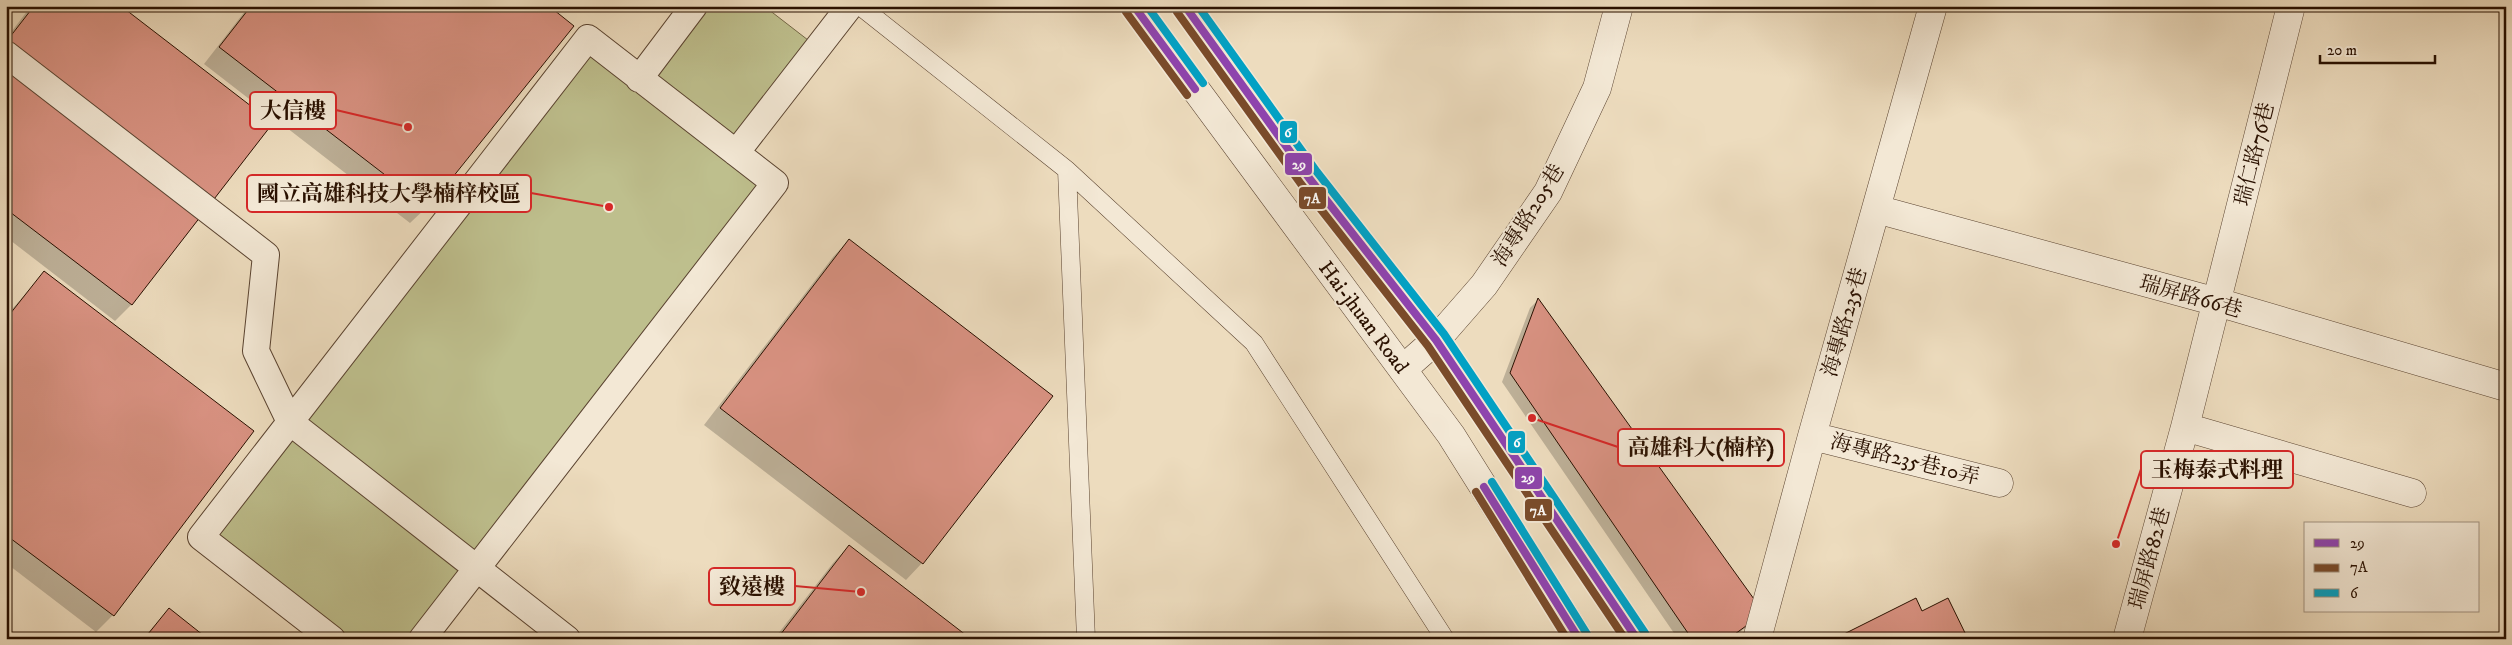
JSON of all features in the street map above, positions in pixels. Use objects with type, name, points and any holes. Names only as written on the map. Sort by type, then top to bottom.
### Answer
[{"type":"street","points":[[639,79],[694,6]]},
{"type":"street","points":[[736,153],[850,6]]},
{"type":"street","name":"Hai-jhuan Road","points":[[1134,6],[1403,368],[1451,436],[1579,639]]},
{"type":"street","name":"Hai-jhuan Road","points":[[1186,6],[1309,178],[1436,340],[1636,639]]},
{"type":"street","name":"海專路205巷","points":[[1403,368],[1436,340],[1484,285],[1548,192],[1597,88],[1619,6]]},
{"type":"street","name":"海專路235巷","points":[[1757,639],[1933,6]]},
{"type":"street","name":"瑞仁路76巷","points":[[2217,302],[2290,6]]},
{"type":"street","points":[[332,639],[201,537],[588,38],[775,183],[422,639]]},
{"type":"street","points":[[6,54],[266,255],[256,351],[290,422],[567,639]]},
{"type":"street","name":"瑞屏路66巷","points":[[1876,209],[2217,302],[2506,387]]},
{"type":"street","name":"瑞屏路82巷","points":[[2127,639],[2217,302]]},
{"type":"street","points":[[2185,427],[2412,493]]},
{"type":"street","name":"海專路235巷10弄","points":[[1812,436],[1999,483]]},
{"type":"lane","points":[[860,6],[1067,170],[1254,343],[1445,639]]},
{"type":"lane","points":[[1067,170],[1086,639]]},
{"type":"green space","points":[[694,6],[764,6],[817,47],[736,153],[775,183],[422,639],[332,639],[201,537],[588,38],[638,79]]},
{"type":"building","points":[[34,6],[121,6],[273,123],[132,305],[6,209],[6,42]]},
{"type":"building","points":[[251,6],[549,6],[574,26],[428,208],[219,47]]},
{"type":"building","points":[[849,239],[1053,396],[923,564],[720,408]]},
{"type":"building","points":[[44,271],[254,431],[114,616],[6,535],[6,319]]},
{"type":"building","points":[[1538,298],[1764,613],[1728,639],[1692,639],[1510,373]]},
{"type":"building","points":[[849,545],[971,639],[777,639]]},
{"type":"building","points":[[1916,598],[1922,611],[1948,598],[1968,639],[1847,639],[1844,634]]},
{"type":"building","points":[[169,608],[208,639],[144,639]]},
{"type":"transit line","name":"29","points":[[1134,6],[1195,89]]},
{"type":"transit line","name":"6","points":[[1147,6],[1203,83]]},
{"type":"transit line","name":"29","points":[[1185,6],[1309,178],[1436,340],[1637,639]]},
{"type":"transit line","name":"6","points":[[1198,6],[1317,172],[1444,334],[1645,633]]},
{"type":"transit line","name":"7A","points":[[1126,12],[1187,95]]},
{"type":"transit line","name":"7A","points":[[1177,12],[1301,184],[1428,346],[1625,639]]},
{"type":"transit line","name":"6","points":[[1492,482],[1587,634]]},
{"type":"transit line","name":"29","points":[[1484,487],[1579,639]]},
{"type":"transit line","name":"7A","points":[[1476,492],[1567,639]]},
{"type":"place","name":"大信樓","points":[[408,127]]},
{"type":"place","name":"國立高雄科技大學楠梓校區","points":[[609,207]]},
{"type":"place","name":"高雄科大(楠梓)","points":[[1532,418]]},
{"type":"place","name":"玉梅泰式料理","points":[[2116,544]]},
{"type":"place","name":"致遠樓","points":[[861,592]]}]
